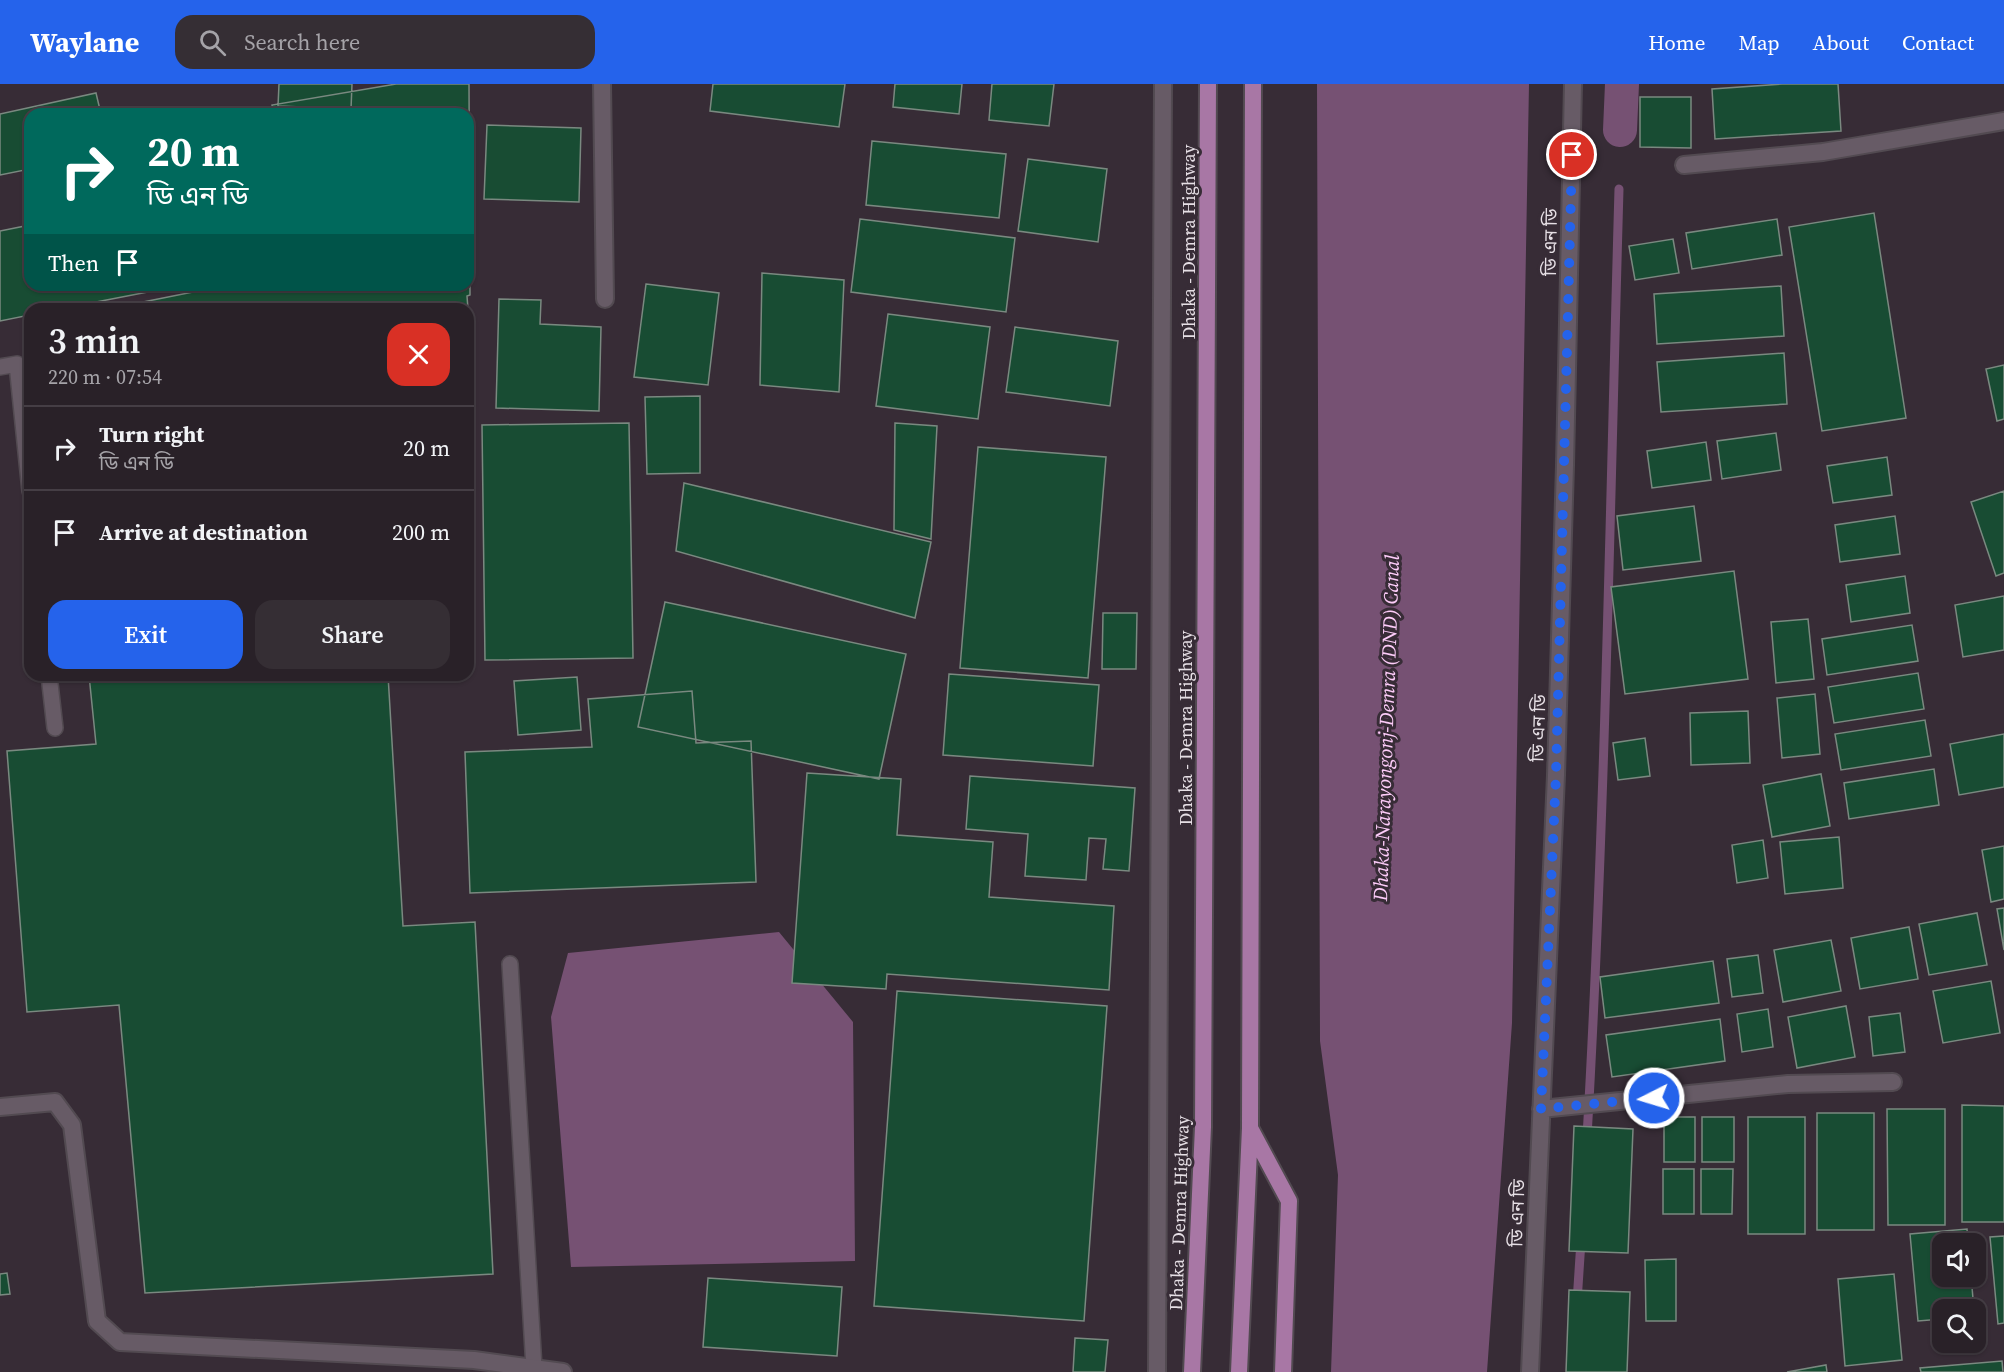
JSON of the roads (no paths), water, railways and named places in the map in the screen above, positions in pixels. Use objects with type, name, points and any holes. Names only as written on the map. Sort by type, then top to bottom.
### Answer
[{"type":"main road","name":"Dhaka - Demra Highway","points":[[1192,1372],[1203,1127],[1208,84]]},
{"type":"main road","points":[[1239,1372],[1250,1128],[1253,84]]},
{"type":"main road","points":[[1250,1128],[1289,1201],[1283,1372]]},
{"type":"street","points":[[602,84],[605,299]]},
{"type":"street","points":[[1156,1372],[1164,84]]},
{"type":"street","name":"ডি এন ডি","points":[[1530,1372],[1557,739],[1573,84]]},
{"type":"street","points":[[1684,165],[1823,152],[2004,121]]},
{"type":"street","points":[[1541,1109],[1788,1084],[1893,1082]]},
{"type":"street","points":[[0,1107],[55,1102],[72,1125],[97,1321],[120,1342],[474,1360],[562,1372]]},
{"type":"lane","points":[[0,367],[17,364],[24,432]]},
{"type":"lane","points":[[50,681],[55,728]]},
{"type":"lane","points":[[510,964],[534,1368]]},
{"type":"water","name":"Dhaka-Narayongonj-Demra (DND) Canal","points":[[1317,84],[1529,84],[1512,1023],[1487,1372],[1331,1372],[1338,1175],[1320,1041]]},
{"type":"water","points":[[779,932],[853,1022],[855,1261],[571,1267],[551,1017],[568,953]]},
{"type":"waterway","points":[[1620,130],[1622,84]]},
{"type":"waterway","points":[[1587,1137],[1603,782],[1619,189]]},
{"type":"waterway","points":[[1577,1302],[1581,1241]]}]
